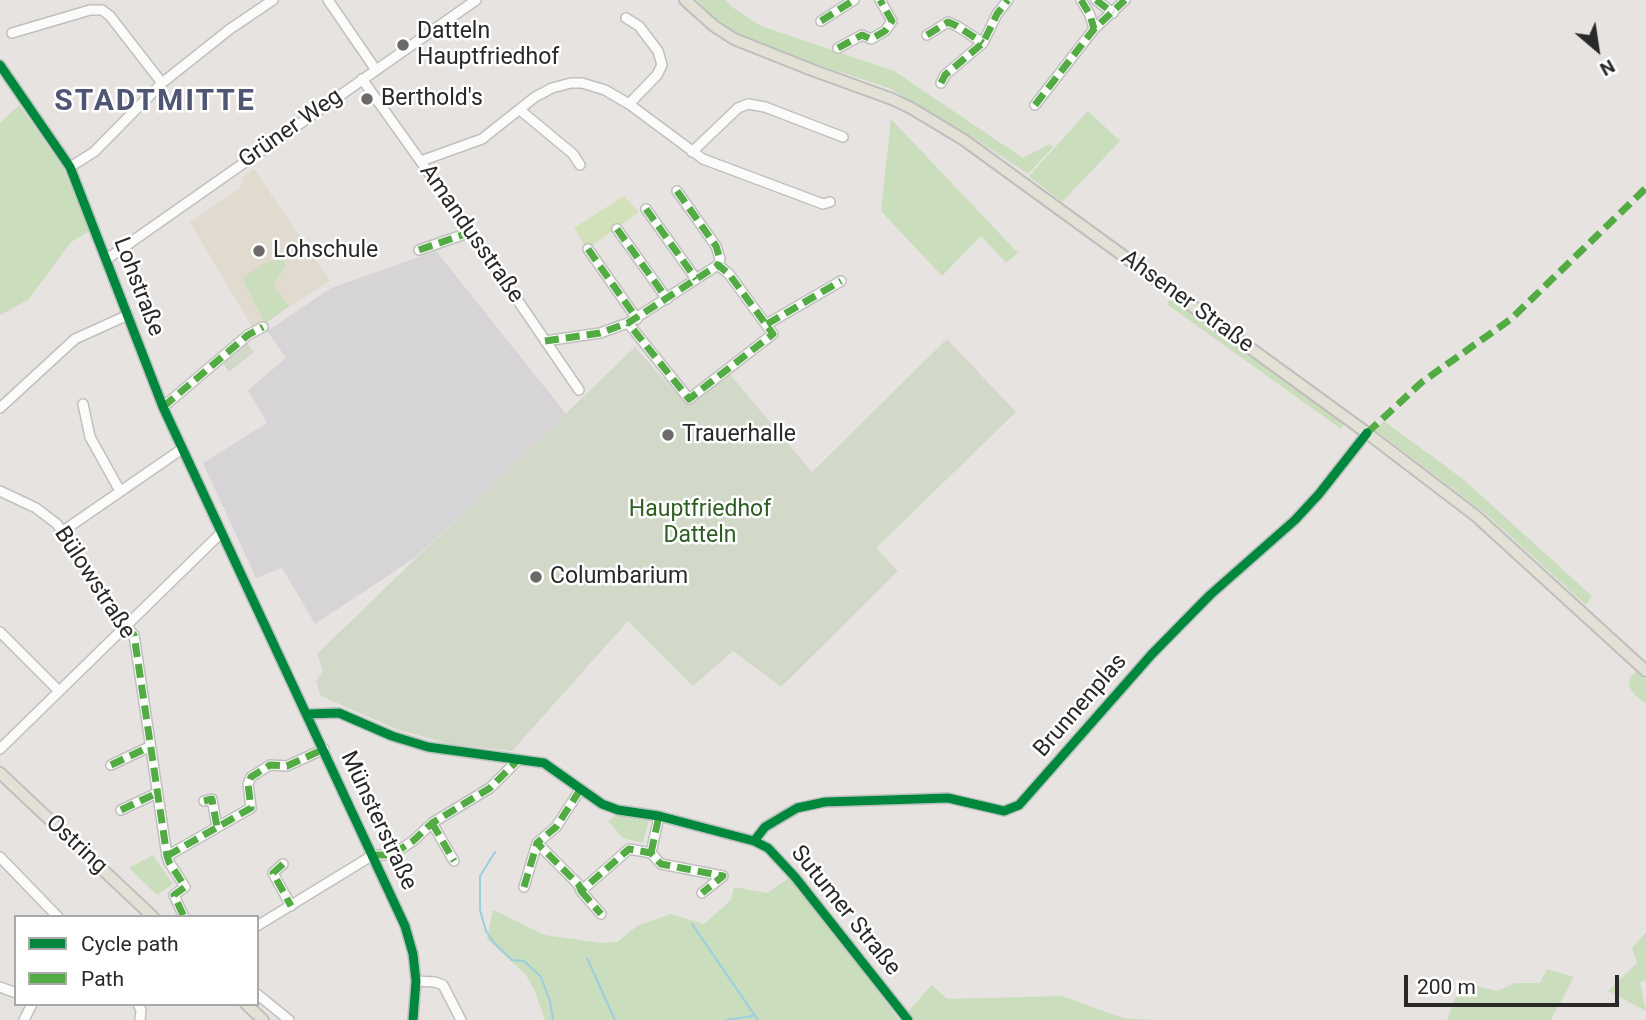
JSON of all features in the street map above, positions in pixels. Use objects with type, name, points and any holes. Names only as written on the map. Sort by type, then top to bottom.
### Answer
[{"type":"main road","name":"Ahsener Straße","points":[[685,0],[714,26],[734,39],[892,99],[964,140],[1367,433],[1476,516],[1646,671]]},
{"type":"main road","name":"Ostring","points":[[0,773],[151,915]]},
{"type":"main road","points":[[248,1006],[262,1020]]},
{"type":"street","points":[[70,167],[94,152],[162,83],[230,29],[273,0]]},
{"type":"street","points":[[328,0],[376,70]]},
{"type":"street","name":"Grüner Weg","points":[[107,259],[476,0]]},
{"type":"street","points":[[821,21],[854,0]]},
{"type":"street","points":[[838,48],[862,35],[871,39],[885,31],[892,21],[880,0]]},
{"type":"street","points":[[941,83],[945,75],[982,43],[997,14],[1008,0]]},
{"type":"street","points":[[1081,0],[1094,29]]},
{"type":"street","points":[[1096,0],[1113,13]]},
{"type":"street","points":[[1035,105],[1094,29],[1125,0]]},
{"type":"street","points":[[12,33],[90,10],[102,10],[110,16],[162,83]]},
{"type":"street","points":[[626,18],[639,26],[658,51],[662,65],[657,75],[629,104]]},
{"type":"street","points":[[926,35],[948,22],[982,43]]},
{"type":"street","name":"Lohstraße","points":[[0,65],[70,167],[163,407],[221,533]]},
{"type":"street","name":"Amandusstraße","points":[[362,79],[579,390]]},
{"type":"street","points":[[421,161],[482,139],[535,97],[571,83],[582,83],[605,90],[629,104],[703,159],[824,204],[830,202]]},
{"type":"street","points":[[692,152],[738,108],[748,104],[765,107],[843,137]]},
{"type":"street","points":[[520,110],[573,154],[580,165]]},
{"type":"street","points":[[545,341],[600,333],[632,321],[718,265],[720,259],[716,246],[677,191]]},
{"type":"street","points":[[646,209],[696,279]]},
{"type":"street","points":[[617,229],[667,299]]},
{"type":"street","points":[[419,250],[471,232]]},
{"type":"street","points":[[588,249],[632,321],[690,399],[773,334],[729,274],[718,265]]},
{"type":"street","points":[[767,324],[841,281]]},
{"type":"street","points":[[0,408],[75,339],[128,315]]},
{"type":"street","points":[[163,407],[248,335],[263,327]]},
{"type":"street","points":[[83,404],[90,437],[120,491]]},
{"type":"street","name":"Brunnenplas","points":[[754,841],[765,827],[797,808],[825,802],[948,798],[1004,811],[1019,805],[1161,644],[1210,595],[1295,520],[1367,433]]},
{"type":"street","points":[[63,531],[182,449]]},
{"type":"street","name":"Bülowstraße","points":[[0,491],[36,508],[63,531],[114,613],[134,635],[167,856],[185,887],[174,895],[183,915]]},
{"type":"street","points":[[0,749],[221,533]]},
{"type":"street","name":"Münsterstraße","points":[[221,533],[405,926],[413,954],[416,981],[414,1020]]},
{"type":"street","points":[[0,632],[59,691]]},
{"type":"street","name":"Sutumer Straße","points":[[307,714],[339,713],[415,744],[544,763],[602,804],[754,841],[768,848],[795,877],[908,1020]]},
{"type":"street","points":[[0,735],[11,735],[18,731]]},
{"type":"street","points":[[111,765],[149,747]]},
{"type":"street","points":[[167,856],[251,808],[247,784],[251,777],[270,765],[287,766],[324,749]]},
{"type":"street","points":[[259,925],[373,855],[391,855],[413,841],[432,823],[490,788],[519,760]]},
{"type":"street","points":[[524,887],[537,843],[556,827],[580,790]]},
{"type":"street","points":[[121,810],[157,793]]},
{"type":"street","points":[[208,800],[217,827]]},
{"type":"street","points":[[651,853],[659,816]]},
{"type":"street","points":[[432,823],[454,861]]},
{"type":"street","points":[[537,843],[579,885],[601,914]]},
{"type":"street","points":[[581,891],[629,849],[651,853],[661,864],[723,876],[702,893]]},
{"type":"street","points":[[1,860],[56,915]]},
{"type":"street","points":[[283,864],[273,873],[291,906]]},
{"type":"street","points":[[416,981],[443,985],[461,1020]]},
{"type":"street","points":[[259,996],[289,1020]]},
{"type":"shaded area","name":"Lohschule","points":[[254,169],[330,281],[253,329],[190,222],[240,188],[243,177]]},
{"type":"shaded area","points":[[436,251],[567,415],[416,557],[315,624],[282,568],[256,578],[203,463],[267,423],[248,390],[286,358],[267,331],[331,288]]},
{"type":"green space","points":[[697,0],[726,0],[761,26],[894,71],[1023,158],[1050,144],[1053,147],[1028,174],[971,136],[889,88],[766,48],[733,31],[711,15]]},
{"type":"green space","points":[[19,105],[63,168],[90,231],[71,242],[28,300],[0,315],[0,123]]},
{"type":"green space","points":[[1088,111],[1120,141],[1062,202],[1029,176]]},
{"type":"green space","points":[[891,119],[1018,253],[1006,263],[981,236],[942,276],[881,211]]},
{"type":"green space","points":[[624,196],[639,212],[587,249],[574,228]]},
{"type":"green space","points":[[283,259],[286,265],[273,285],[289,306],[265,324],[242,278],[265,263]]},
{"type":"green space","points":[[1175,300],[1344,424],[1341,429],[1168,305],[1168,301]]},
{"type":"green space","name":"Hauptfriedhof Datteln","points":[[947,339],[1016,412],[876,548],[898,571],[781,687],[733,651],[693,686],[628,621],[512,751],[449,744],[396,729],[321,696],[316,682],[323,670],[317,654],[635,347],[685,403],[727,371],[812,472]]},
{"type":"green space","points":[[246,342],[254,352],[229,372],[222,362]]},
{"type":"green space","points":[[1384,421],[1463,479],[1592,596],[1586,605],[1487,515],[1375,430]]},
{"type":"green space","points":[[1636,671],[1646,680],[1646,704],[1629,686],[1630,678]]},
{"type":"green space","points":[[618,814],[649,820],[643,843],[623,838],[608,821]]},
{"type":"green space","points":[[153,855],[173,884],[157,895],[129,868]]},
{"type":"green space","points":[[789,878],[833,931],[899,1020],[545,1020],[526,975],[487,939],[493,910],[545,935],[601,943],[617,942],[637,926],[671,914],[704,924],[731,900],[734,887],[767,893]]},
{"type":"green space","points":[[1646,932],[1646,980],[1640,982],[1646,1011],[1608,991],[1637,963],[1632,948]]},
{"type":"green space","points":[[1547,969],[1574,977],[1551,1020],[1447,1020],[1461,982],[1497,991],[1515,983],[1540,983]]},
{"type":"green space","points":[[932,985],[947,999],[1062,996],[1123,1018],[1155,1020],[914,1020],[908,1012]]},
{"type":"waterway","points":[[495,852],[480,876],[480,910],[486,931],[512,960],[524,961],[541,977],[550,1001],[553,1020]]},
{"type":"waterway","points":[[692,924],[758,1020]]},
{"type":"waterway","points":[[587,958],[615,1020]]},
{"type":"waterway","points":[[726,1020],[753,1016]]},
{"type":"marked path","points":[[821,21],[854,0]]},
{"type":"marked path","points":[[838,48],[862,35],[871,39],[885,31],[892,21],[880,0]]},
{"type":"marked path","points":[[941,83],[945,75],[983,43],[997,14],[1008,0]]},
{"type":"marked path","points":[[1081,0],[1094,29]]},
{"type":"marked path","points":[[1096,0],[1113,13]]},
{"type":"marked path","points":[[1035,105],[1094,29],[1125,0]]},
{"type":"marked path","points":[[927,35],[948,22],[983,43]]},
{"type":"marked path","points":[[1367,433],[1422,382],[1511,319],[1646,188]]},
{"type":"marked path","points":[[677,191],[716,246],[720,259],[718,265]]},
{"type":"marked path","points":[[646,209],[696,279]]},
{"type":"marked path","points":[[617,229],[667,299]]},
{"type":"marked path","points":[[419,250],[471,232]]},
{"type":"marked path","points":[[588,249],[637,319]]},
{"type":"marked path","points":[[545,341],[600,333],[628,323],[718,265],[729,274],[773,334],[689,399],[628,323]]},
{"type":"marked path","points":[[767,324],[841,281]]},
{"type":"marked path","points":[[163,407],[248,335],[263,327]]},
{"type":"marked path","points":[[125,626],[134,635],[167,856],[185,887],[174,895],[183,915]]},
{"type":"marked path","points":[[111,765],[149,747]]},
{"type":"marked path","points":[[167,856],[251,808],[248,784],[251,777],[270,765],[287,766],[324,749]]},
{"type":"marked path","points":[[373,855],[391,855],[413,841],[432,823],[490,788],[518,760]]},
{"type":"marked path","points":[[580,790],[556,827],[537,843],[579,885],[581,891],[629,849],[651,853],[661,864],[723,876],[702,893]]},
{"type":"marked path","points":[[121,810],[157,793]]},
{"type":"marked path","points":[[204,801],[212,799],[217,827]]},
{"type":"marked path","points":[[651,853],[659,816]]},
{"type":"marked path","points":[[432,823],[454,861]]},
{"type":"marked path","points":[[524,887],[537,843]]},
{"type":"marked path","points":[[283,864],[273,873],[291,906]]},
{"type":"marked path","points":[[581,891],[601,914]]},
{"type":"cycle path","points":[[0,65],[70,167],[163,407],[405,926],[413,954],[416,981],[413,1020]]},
{"type":"cycle path","points":[[754,841],[765,827],[797,808],[825,802],[948,798],[1004,811],[1019,805],[1152,654],[1210,595],[1295,520],[1367,433]]},
{"type":"cycle path","points":[[307,714],[339,713],[392,736],[428,747],[544,763],[602,804],[754,841],[768,848],[795,877],[908,1020]]},
{"type":"place","name":"Datteln Hauptfriedhof","points":[[403,45]]},
{"type":"place","name":"Berthold's","points":[[367,99]]},
{"type":"place","name":"Lohschule","points":[[259,251]]},
{"type":"place","name":"Trauerhalle","points":[[668,435]]},
{"type":"place","name":"Columbarium","points":[[536,577]]},
{"type":"district","name":"STADTMITTE","points":[[155,102]]}]
